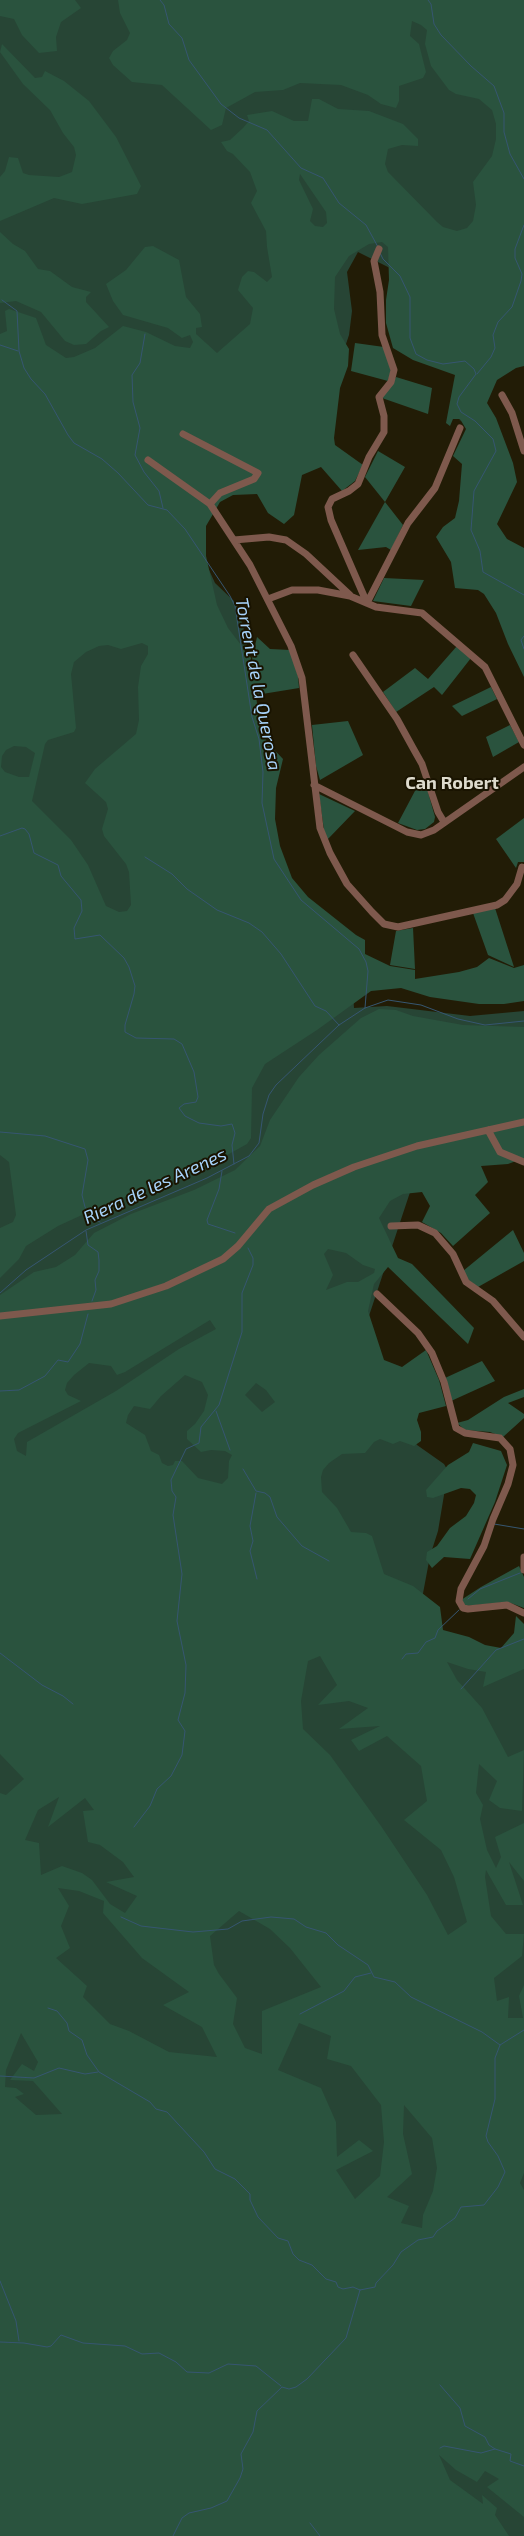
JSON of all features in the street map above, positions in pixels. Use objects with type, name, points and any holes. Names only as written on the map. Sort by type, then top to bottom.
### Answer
[{"type":"street","points":[[367,603],[331,520],[328,507],[332,500],[358,484],[369,457],[382,439],[384,432],[384,416],[379,397],[391,382],[394,370],[381,329],[380,292],[374,261],[379,249]]},
{"type":"street","points":[[502,395],[512,413],[524,451]]},
{"type":"street","points":[[367,603],[408,522],[435,488],[460,428]]},
{"type":"street","points":[[183,434],[258,473],[258,477],[220,494],[210,504]]},
{"type":"street","points":[[148,460],[210,504],[234,540],[268,599],[291,646],[302,678],[317,819],[330,853],[347,884],[372,912],[387,926],[407,926],[497,905],[505,900],[517,884],[522,867]]},
{"type":"street","points":[[234,540],[269,537],[286,540],[306,554],[350,596]]},
{"type":"street","points":[[268,599],[283,592],[303,589],[350,596],[376,607],[413,610],[422,613],[481,662],[524,745]]},
{"type":"street","points":[[353,655],[397,719],[414,748],[422,764],[438,812],[444,822]]},
{"type":"street","points":[[314,785],[412,834],[430,832],[524,767]]},
{"type":"street","points":[[0,1316],[111,1304],[166,1286],[223,1259],[238,1246],[269,1209],[313,1185],[354,1167],[416,1146],[524,1122]]},
{"type":"street","points":[[488,1130],[500,1152],[524,1162]]},
{"type":"street","points":[[391,1226],[418,1225],[435,1233],[453,1254],[466,1282],[493,1300],[524,1337]]},
{"type":"street","points":[[377,1294],[418,1333],[432,1352],[444,1382],[456,1428],[465,1433],[500,1438],[510,1449],[513,1465],[508,1484],[492,1519],[484,1546],[461,1589],[458,1602],[463,1608],[468,1610],[507,1605],[524,1613]]},
{"type":"street","points":[[524,1557],[524,1570]]},
{"type":"green space","points":[[0,0],[524,0],[501,93],[490,385],[460,421],[456,406],[455,374],[398,272],[358,252],[347,272],[352,311],[349,335],[339,365],[218,452],[199,548],[215,583],[236,603],[245,633],[247,644],[243,656],[273,850],[353,994],[354,1008],[387,1006],[470,1016],[524,1011],[524,1122],[427,1141],[359,1346],[410,1436],[417,1445],[444,1464],[448,1471],[438,1531],[430,1556],[421,1604],[434,1637],[524,1661],[524,2536],[0,2536]]},
{"type":"green space","points":[[0,0],[75,0],[81,8],[61,22],[56,37],[57,51],[39,53],[22,35],[14,19],[0,16]]},
{"type":"green space","points":[[118,0],[524,0],[524,366],[516,368],[497,380],[487,403],[496,418],[513,463],[517,482],[497,524],[507,539],[524,548],[524,677],[496,613],[484,594],[478,590],[455,588],[451,562],[436,537],[443,527],[455,518],[459,501],[462,464],[453,456],[466,429],[460,419],[453,419],[450,426],[446,423],[455,375],[413,360],[393,348],[386,323],[386,300],[389,280],[388,247],[382,242],[369,244],[349,256],[335,277],[334,309],[340,334],[349,349],[348,366],[340,388],[334,438],[335,445],[363,465],[355,481],[342,491],[321,467],[302,475],[294,515],[284,524],[268,513],[257,494],[233,495],[220,502],[206,526],[206,556],[217,605],[228,628],[251,658],[249,673],[257,637],[270,649],[290,650],[298,676],[299,688],[256,695],[259,722],[267,742],[283,759],[276,788],[275,819],[280,846],[292,878],[308,897],[365,940],[365,954],[390,966],[415,970],[415,979],[477,967],[489,958],[514,968],[524,965],[524,1001],[504,1004],[479,1004],[430,997],[401,988],[371,991],[265,1064],[252,1088],[251,1138],[247,1144],[202,1169],[106,1204],[58,1226],[26,1246],[19,1259],[0,1278],[0,1228],[13,1222],[16,1215],[9,1162],[0,1155],[0,334],[7,331],[5,311],[9,309],[36,318],[46,345],[66,358],[74,357],[95,348],[123,326],[146,332],[175,346],[190,348],[193,342],[190,335],[182,338],[168,328],[123,315],[113,301],[106,284],[126,270],[145,247],[153,246],[179,260],[186,297],[200,314],[202,327],[196,328],[196,334],[217,353],[250,324],[253,308],[238,290],[242,277],[248,271],[254,272],[267,282],[272,277],[266,231],[251,203],[257,191],[250,172],[233,154],[227,151],[221,142],[230,140],[243,128],[249,121],[247,115],[272,111],[294,121],[308,121],[312,99],[319,99],[338,109],[369,111],[403,124],[418,139],[418,146],[402,145],[388,149],[385,164],[388,172],[437,222],[443,227],[457,231],[467,228],[473,221],[476,205],[473,182],[492,156],[496,139],[496,124],[492,110],[479,99],[456,94],[449,90],[431,66],[425,44],[427,30],[412,21],[410,36],[419,44],[426,72],[423,78],[399,86],[399,101],[396,108],[381,104],[368,95],[341,85],[300,83],[283,90],[255,92],[226,108],[222,125],[211,130],[162,85],[132,82],[113,65],[109,58],[113,51],[127,40],[130,33],[120,13]],"holes":[[[300,174],[326,212],[327,223],[323,227],[315,226],[310,221],[313,209],[299,180]],[[142,643],[148,646],[148,654],[141,666],[138,687],[139,720],[136,734],[95,769],[85,783],[106,802],[108,809],[102,829],[104,836],[126,864],[129,872],[131,905],[127,911],[119,912],[106,906],[88,865],[71,840],[32,801],[45,744],[48,740],[74,732],[76,728],[71,674],[74,662],[86,652],[99,646],[108,645],[121,649]],[[14,746],[26,747],[35,753],[29,777],[19,777],[5,772],[1,767],[2,756],[6,750]]]},
{"type":"green space","points":[[2,44],[35,78],[42,77],[45,71],[64,81],[89,101],[116,137],[141,186],[137,194],[82,204],[54,198],[0,221],[0,177],[5,171],[9,157],[18,158],[23,173],[59,177],[72,172],[76,155],[74,147],[63,133],[50,110],[23,84],[0,52]]},
{"type":"green space","points":[[0,232],[13,244],[25,251],[38,269],[50,271],[72,287],[91,292],[86,297],[86,302],[109,327],[101,331],[86,344],[74,345],[65,341],[41,312],[16,301],[0,303]]},
{"type":"green space","points":[[355,343],[384,347],[391,371],[388,381],[351,371]]},
{"type":"green space","points":[[396,377],[432,388],[428,414],[382,398]]},
{"type":"green space","points":[[378,451],[405,467],[385,502],[365,477]]},
{"type":"green space","points":[[385,502],[403,525],[391,550],[386,547],[358,550]]},
{"type":"green space","points":[[384,578],[424,580],[411,606],[373,601]]},
{"type":"green space","points":[[457,646],[471,658],[442,695],[434,687],[396,712],[383,692],[415,668],[428,679]]},
{"type":"green space","points":[[491,687],[497,699],[462,716],[452,706]]},
{"type":"green space","points":[[348,721],[363,755],[320,780],[316,766],[312,725]]},
{"type":"green space","points":[[510,725],[519,742],[493,757],[486,737]]},
{"type":"green space","points":[[426,785],[435,817],[434,822],[425,829],[417,830],[398,823],[416,789]]},
{"type":"green space","points":[[319,794],[355,811],[327,840],[324,830]]},
{"type":"green space","points":[[524,818],[524,862],[518,862],[516,868],[496,839]]},
{"type":"green space","points":[[495,908],[514,967],[488,955],[473,913]]},
{"type":"green space","points":[[413,928],[415,969],[390,965],[396,931]]},
{"type":"green space","points":[[379,1009],[396,1010],[413,1016],[463,1025],[524,1027],[524,1158],[508,1164],[481,1166],[488,1182],[475,1195],[490,1213],[453,1246],[441,1233],[422,1222],[430,1206],[422,1192],[403,1194],[390,1201],[379,1218],[398,1258],[412,1264],[474,1328],[468,1344],[388,1267],[374,1284],[368,1311],[384,1360],[402,1367],[426,1350],[439,1380],[446,1406],[419,1413],[417,1420],[421,1432],[421,1441],[414,1446],[400,1441],[393,1444],[380,1439],[374,1442],[365,1453],[342,1454],[329,1463],[323,1470],[321,1477],[322,1492],[337,1508],[351,1532],[366,1533],[372,1536],[384,1574],[413,1586],[440,1607],[443,1630],[469,1637],[485,1645],[501,1648],[514,1633],[516,1616],[524,1624],[524,1669],[483,1687],[486,1672],[468,1669],[447,1662],[457,1680],[482,1708],[508,1757],[524,1750],[522,1811],[500,1808],[489,1800],[497,1781],[479,1764],[476,1793],[483,1805],[480,1819],[487,1850],[496,1868],[501,1857],[495,1837],[524,1823],[524,1881],[509,1862],[523,1905],[506,1905],[486,1870],[485,1877],[491,1916],[506,1934],[524,1934],[522,1956],[494,1978],[497,2001],[509,1997],[508,2018],[523,2018],[519,1996],[524,1985],[524,2173],[520,2183],[524,2190],[524,2517],[487,2487],[499,2479],[485,2471],[477,2482],[456,2470],[439,2455],[450,2480],[483,2504],[482,2495],[497,2508],[495,2515],[509,2536],[0,2536],[0,1793],[6,1795],[24,1779],[0,1754],[0,1295],[34,1272],[56,1267],[75,1255],[94,1233],[131,1214],[194,1190],[235,1170],[260,1146],[270,1120],[299,1077],[319,1055],[361,1018]],"holes":[[[328,1249],[346,1253],[363,1265],[375,1269],[374,1273],[358,1282],[347,1282],[326,1290],[333,1275],[324,1254]],[[210,1320],[216,1329],[179,1349],[116,1391],[27,1442],[26,1456],[17,1451],[14,1439],[18,1433],[81,1401],[68,1395],[65,1390],[67,1383],[74,1375],[89,1363],[111,1366],[117,1375]],[[185,1375],[202,1382],[208,1395],[204,1411],[195,1424],[187,1431],[187,1439],[201,1452],[211,1450],[225,1451],[232,1455],[229,1461],[228,1478],[222,1484],[198,1478],[182,1461],[175,1461],[173,1465],[168,1466],[162,1463],[159,1455],[151,1451],[145,1435],[126,1423],[128,1415],[134,1406],[150,1409],[161,1396]],[[256,1383],[266,1390],[275,1402],[262,1412],[245,1395]],[[320,1656],[337,1685],[318,1705],[349,1701],[368,1708],[339,1729],[380,1726],[351,1740],[359,1751],[387,1736],[421,1766],[427,1801],[404,1820],[441,1850],[454,1877],[467,1922],[448,1935],[427,1895],[381,1826],[330,1755],[303,1729],[301,1701],[308,1661]],[[59,1797],[48,1827],[85,1798],[94,1810],[83,1811],[88,1842],[100,1845],[123,1862],[134,1877],[106,1882],[137,1896],[125,1913],[110,1904],[92,1880],[82,1873],[62,1866],[41,1875],[39,1843],[25,1840],[38,1810]],[[58,1888],[79,1891],[104,1901],[103,1913],[142,1958],[189,1992],[163,2005],[202,2027],[217,2057],[169,2052],[129,2031],[110,2024],[83,1997],[87,1986],[56,1958],[70,1948],[61,1926],[69,1906]],[[239,1911],[270,1929],[290,1948],[321,1987],[262,2011],[262,2054],[245,2048],[233,2024],[237,1998],[214,1965],[210,1936]],[[299,2023],[331,2036],[327,2059],[351,2066],[381,2105],[384,2142],[380,2176],[355,2199],[336,2170],[373,2151],[359,2140],[337,2157],[336,2122],[321,2088],[278,2070]],[[21,2033],[38,2062],[34,2071],[22,2064],[10,2080],[33,2081],[62,2114],[36,2115],[15,2097],[24,2094],[16,2088],[5,2087],[6,2070]],[[404,2105],[432,2138],[437,2168],[433,2191],[423,2215],[422,2228],[401,2223],[409,2206],[387,2197],[412,2174],[403,2134]]]},
{"type":"green space","points":[[513,1230],[524,1253],[524,1261],[478,1287],[467,1279],[463,1271]]},
{"type":"green space","points":[[482,1361],[495,1381],[451,1401],[445,1378]]},
{"type":"green space","points":[[524,1389],[524,1397],[508,1403],[524,1414],[524,1418],[503,1437],[490,1432],[465,1430],[457,1423],[468,1420],[504,1397]]},
{"type":"green space","points":[[473,1443],[501,1451],[507,1465],[495,1502],[470,1559],[444,1557],[432,1568],[426,1560],[427,1552],[437,1546],[450,1528],[466,1516],[474,1503],[476,1495],[470,1489],[461,1488],[433,1498],[427,1497],[426,1490],[448,1465],[469,1452]]},
{"type":"green space","points":[[519,1566],[524,1577],[524,1608],[508,1602],[466,1606],[461,1600],[481,1587]]},
{"type":"waterway","points":[[160,0],[164,5],[169,24],[182,38],[189,60],[221,104],[239,118],[267,130],[301,168],[323,178],[339,203],[366,225],[378,247]]},
{"type":"waterway","points":[[428,0],[431,4],[434,24],[441,35],[471,66],[494,86],[504,113],[504,132],[510,154],[524,179]]},
{"type":"waterway","points":[[477,374],[491,357],[495,348],[493,335],[498,322],[512,307],[521,281],[522,274],[515,258],[515,249],[524,225]]},
{"type":"waterway","points":[[380,253],[383,259],[400,276],[410,297],[410,338],[416,354],[427,360],[443,364],[465,361],[474,369],[476,374],[459,397],[457,404],[461,412],[475,421],[493,439],[496,451],[474,491],[471,530],[480,551],[483,572],[524,595]]},
{"type":"waterway","name":"Torrent de la Querosa","points":[[2,300],[17,311],[19,351],[24,368],[45,394],[74,443],[102,459],[148,505],[167,510],[185,529],[230,596],[235,606],[252,717],[259,739],[263,772],[262,803],[274,859],[301,900],[359,949],[366,962],[368,971],[365,1008]]},
{"type":"waterway","points":[[145,334],[140,363],[132,375],[133,402],[140,428],[135,455],[144,472],[159,491],[163,508]]},
{"type":"waterway","points":[[0,345],[18,351]]},
{"type":"waterway","points":[[524,636],[521,640],[524,649]]},
{"type":"waterway","points":[[0,836],[22,828],[25,829],[29,834],[34,853],[58,865],[61,876],[81,900],[82,911],[74,928],[75,939],[100,935],[124,958],[129,967],[135,986],[125,1032],[136,1038],[174,1039],[182,1044],[194,1072],[198,1097],[196,1102],[184,1104],[179,1108],[185,1116],[199,1123],[221,1126],[232,1124],[235,1133],[232,1145],[234,1164]]},
{"type":"waterway","points":[[145,857],[172,874],[187,889],[217,910],[249,923],[262,932],[281,954],[315,1006],[326,1011],[339,1025]]},
{"type":"waterway","name":"Riera de les Arenes","points":[[0,1293],[26,1270],[86,1230],[207,1178],[249,1156],[259,1143],[263,1114],[269,1095],[276,1085],[339,1025],[365,1008],[388,1000],[421,1005],[458,1019],[485,1025],[524,1021]]},
{"type":"waterway","points":[[0,1132],[45,1136],[85,1149],[88,1160],[82,1195],[85,1207],[93,1219],[100,1222]]},
{"type":"waterway","points":[[222,1171],[219,1189],[207,1220],[208,1224],[235,1233]]},
{"type":"waterway","points":[[86,1231],[88,1245],[98,1252],[99,1260],[99,1271],[95,1280],[96,1290],[92,1301]]},
{"type":"waterway","points":[[134,1827],[150,1806],[157,1789],[171,1776],[182,1755],[185,1731],[178,1720],[185,1693],[186,1665],[177,1621],[182,1574],[173,1515],[176,1497],[172,1491],[171,1480],[186,1449],[199,1443],[201,1427],[219,1405],[242,1332],[242,1293],[253,1265],[253,1258],[248,1248]]},
{"type":"waterway","points":[[0,1391],[19,1390],[45,1376],[58,1360],[68,1362],[80,1344],[88,1314]]},
{"type":"waterway","points":[[216,1411],[230,1450]]},
{"type":"waterway","points":[[243,1469],[256,1491],[265,1493],[270,1497],[277,1517],[302,1546],[329,1561]]},
{"type":"waterway","points":[[256,1493],[250,1526],[253,1541],[250,1551],[257,1579]]},
{"type":"waterway","points":[[494,1524],[524,1529]]},
{"type":"waterway","points":[[468,1599],[480,1589],[520,1573]]},
{"type":"waterway","points":[[402,1659],[406,1654],[418,1653],[426,1642],[435,1638],[438,1630],[459,1610]]},
{"type":"waterway","points":[[461,1689],[496,1650],[524,1639]]},
{"type":"waterway","points":[[0,1653],[42,1685],[63,1696],[73,1704]]},
{"type":"waterway","points":[[121,1917],[141,1926],[193,1932],[228,1929],[242,1921],[271,1917],[294,1919],[306,1927],[326,1933],[338,1945],[368,1965],[374,1977],[395,1982],[411,1997],[482,2032],[500,2045]]},
{"type":"waterway","points":[[300,2014],[344,1991],[355,1977],[371,1973]]},
{"type":"waterway","points":[[48,2008],[57,2011],[67,2023],[69,2031],[82,2040],[87,2055],[99,2072],[150,2102],[156,2109],[167,2112],[204,2152],[215,2169],[235,2179],[250,2194],[250,2200],[258,2217],[278,2238],[288,2241],[293,2254],[299,2260],[312,2265],[326,2279],[336,2282],[338,2287],[343,2289],[353,2287],[360,2290]]},
{"type":"waterway","points":[[360,2290],[375,2287],[376,2283],[393,2265],[401,2252],[418,2240],[433,2237],[437,2231],[455,2218],[461,2207],[484,2205],[498,2187],[505,2172],[486,2136],[495,2099],[495,2058],[500,2045],[524,2030]]},
{"type":"waterway","points":[[0,2076],[34,2078],[59,2068],[85,2074],[98,2072]]},
{"type":"waterway","points":[[0,2281],[16,2321],[19,2341]]},
{"type":"waterway","points":[[173,2536],[182,2518],[189,2513],[211,2508],[227,2501],[240,2478],[243,2469],[241,2454],[253,2432],[257,2411],[282,2387],[289,2389],[296,2387],[307,2379],[346,2338],[360,2290]]},
{"type":"waterway","points":[[0,2342],[24,2343],[47,2347],[51,2346],[61,2335],[83,2343],[125,2346],[142,2354],[159,2353],[176,2362],[187,2372],[209,2373],[228,2364],[256,2366],[281,2386]]},
{"type":"waterway","points":[[440,2385],[460,2408],[465,2426],[485,2437],[489,2445],[495,2449],[511,2454],[510,2461],[524,2466]]},
{"type":"waterway","points":[[440,2448],[444,2446],[481,2453],[495,2449]]},
{"type":"waterway","points":[[310,2523],[320,2536]]},
{"type":"district","name":"Can Robert","points":[[452,783]]}]
